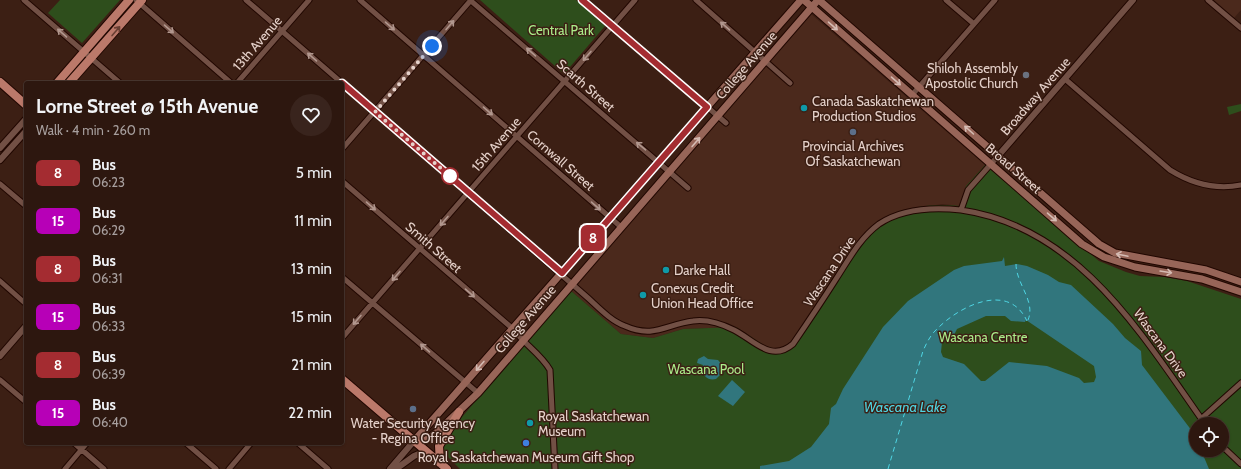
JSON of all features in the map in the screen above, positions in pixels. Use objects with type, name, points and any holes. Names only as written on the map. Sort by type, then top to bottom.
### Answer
[{"type":"main road","points":[[59,81],[129,0]]},
{"type":"main road","name":"College Avenue","points":[[414,440],[562,273],[754,51],[802,0]]},
{"type":"main road","name":"Broad Street","points":[[802,0],[812,7],[1082,244],[1104,257],[1135,267],[1202,278],[1241,292]]},
{"type":"main road","name":"College Avenue","points":[[414,440],[426,440],[459,412],[478,393],[819,0]]},
{"type":"main road","name":"Broad Street","points":[[819,0],[920,86],[1082,230],[1114,253],[1206,270],[1241,282]]},
{"type":"main road","points":[[71,81],[139,1]]},
{"type":"main road","points":[[0,82],[24,103]]},
{"type":"main road","points":[[344,381],[444,466]]},
{"type":"main road","points":[[444,466],[439,446],[459,412]]},
{"type":"street","points":[[24,0],[118,81]]},
{"type":"street","name":"Wascana Drive","points":[[246,0],[340,81]]},
{"type":"street","name":"13th Avenue","points":[[239,81],[309,0]]},
{"type":"street","name":"Cornwall Street","points":[[360,0],[621,227]]},
{"type":"street","points":[[344,147],[471,0]]},
{"type":"street","name":"Scarth Street","points":[[471,0],[688,188]]},
{"type":"street","points":[[582,0],[726,123]]},
{"type":"street","name":"15th Avenue","points":[[344,336],[635,0]]},
{"type":"street","points":[[696,0],[790,83]]},
{"type":"street","points":[[946,0],[974,24]]},
{"type":"street","points":[[912,95],[995,0]]},
{"type":"street","name":"Broadway Avenue","points":[[961,210],[968,190],[1133,0]]},
{"type":"street","points":[[1208,0],[1241,28]]},
{"type":"street","points":[[139,1],[229,81]]},
{"type":"street","points":[[1065,79],[1180,177],[1218,188],[1241,185]]},
{"type":"street","name":"Wascana Drive","points":[[344,85],[562,273],[572,284],[613,319],[625,326],[649,332],[662,330],[693,321],[708,321],[735,330],[766,350],[780,352],[787,350],[794,344],[859,243],[880,224],[907,212],[934,208],[961,210],[988,215],[1029,230],[1089,275],[1105,290],[1133,322],[1201,417]]},
{"type":"street","points":[[0,148],[24,121]]},
{"type":"street","points":[[0,160],[24,133]]},
{"type":"street","name":"Smith Street","points":[[344,183],[513,329],[522,341],[546,362],[550,370],[555,469]]},
{"type":"street","points":[[0,184],[24,204]]},
{"type":"street","points":[[344,279],[478,393]]},
{"type":"street","points":[[0,281],[24,302]]},
{"type":"street","points":[[0,356],[24,328]]},
{"type":"street","points":[[0,380],[24,400]]},
{"type":"street","points":[[1203,417],[1241,383]]},
{"type":"street","name":"College Avenue","points":[[390,469],[414,440]]},
{"type":"street","points":[[76,445],[104,469]]},
{"type":"street","points":[[65,469],[86,445]]},
{"type":"street","points":[[188,445],[216,469]]},
{"type":"street","points":[[229,469],[249,445]]},
{"type":"street","points":[[300,445],[328,469]]},
{"type":"street","points":[[396,469],[414,456],[426,451]]},
{"type":"street","points":[[1229,453],[1241,464]]},
{"type":"shaded area","points":[[1214,0],[1241,0],[1241,10],[1234,18]]},
{"type":"shaded area","points":[[811,14],[985,165],[966,186],[960,206],[942,204],[902,211],[793,343],[779,350],[765,346],[736,327],[683,329],[653,338],[621,334],[570,290]]},
{"type":"green space","points":[[60,0],[120,0],[82,43],[48,13]]},
{"type":"green space","name":"Central Park","points":[[480,0],[576,0],[605,26],[564,74]]},
{"type":"green space","points":[[1241,104],[1241,111],[1229,115],[1227,107]]},
{"type":"green space","name":"Wascana Centre","points":[[985,165],[1099,261],[1140,276],[1165,277],[1187,281],[1241,299],[1241,469],[460,469],[443,452],[443,445],[462,417],[570,290],[621,334],[653,338],[683,329],[736,327],[765,346],[779,350],[793,343],[840,268],[870,232],[886,219],[902,211],[916,207],[946,205],[960,206],[966,186]]},
{"type":"water","name":"Wascana Lake","points":[[1004,257],[1005,266],[1017,264],[1027,266],[1048,275],[1059,282],[1071,285],[1113,324],[1125,338],[1141,351],[1142,365],[1189,427],[1189,457],[1204,457],[1209,469],[760,469],[760,466],[789,461],[811,447],[829,424],[831,408],[836,404],[843,389],[883,327],[908,301],[954,270],[964,266],[1002,261]],"holes":[[[986,316],[1005,316],[1011,321],[1025,322],[1026,320],[1094,366],[1096,377],[1094,382],[1084,383],[1079,378],[1047,366],[1009,362],[985,381],[981,381],[964,364],[943,357],[941,352],[942,342],[950,335],[953,337],[957,329]]]},
{"type":"water","points":[[704,356],[708,359],[718,360],[723,366],[722,373],[716,379],[707,378],[703,372],[703,365],[697,363],[698,359]]},
{"type":"water","points":[[732,380],[745,392],[733,406],[718,396]]},
{"type":"ferry route","points":[[1016,264],[1019,279],[1030,306],[1028,320]]},
{"type":"ferry route","points":[[888,469],[923,351],[929,338],[936,330],[948,319],[959,312],[984,301],[997,300],[1009,302],[1019,309],[1027,321]]},
{"type":"bus line","name":"8","points":[[344,85],[562,273],[707,107],[582,0]]},
{"type":"place","name":"Shiloh Assembly Apostolic Church","points":[[1026,75]]},
{"type":"place","name":"Canada Saskatchewan Production Studios","points":[[804,108]]},
{"type":"place","name":"Provincial Archives Of Saskatchewan","points":[[853,132]]},
{"type":"place","name":"Darke Hall","points":[[666,270]]},
{"type":"place","name":"Conexus Credit Union Head Office","points":[[643,295]]},
{"type":"place","name":"Water Security Agency - Regina Office","points":[[413,409]]},
{"type":"place","name":"Royal Saskatchewan Museum","points":[[530,423]]},
{"type":"place","name":"Royal Saskatchewan Museum Gift Shop","points":[[526,443]]},
{"type":"route","points":[[432,46],[375,112],[450,176]]},
{"type":"park label","name":"Wascana Pool","points":[[706,369]]}]
